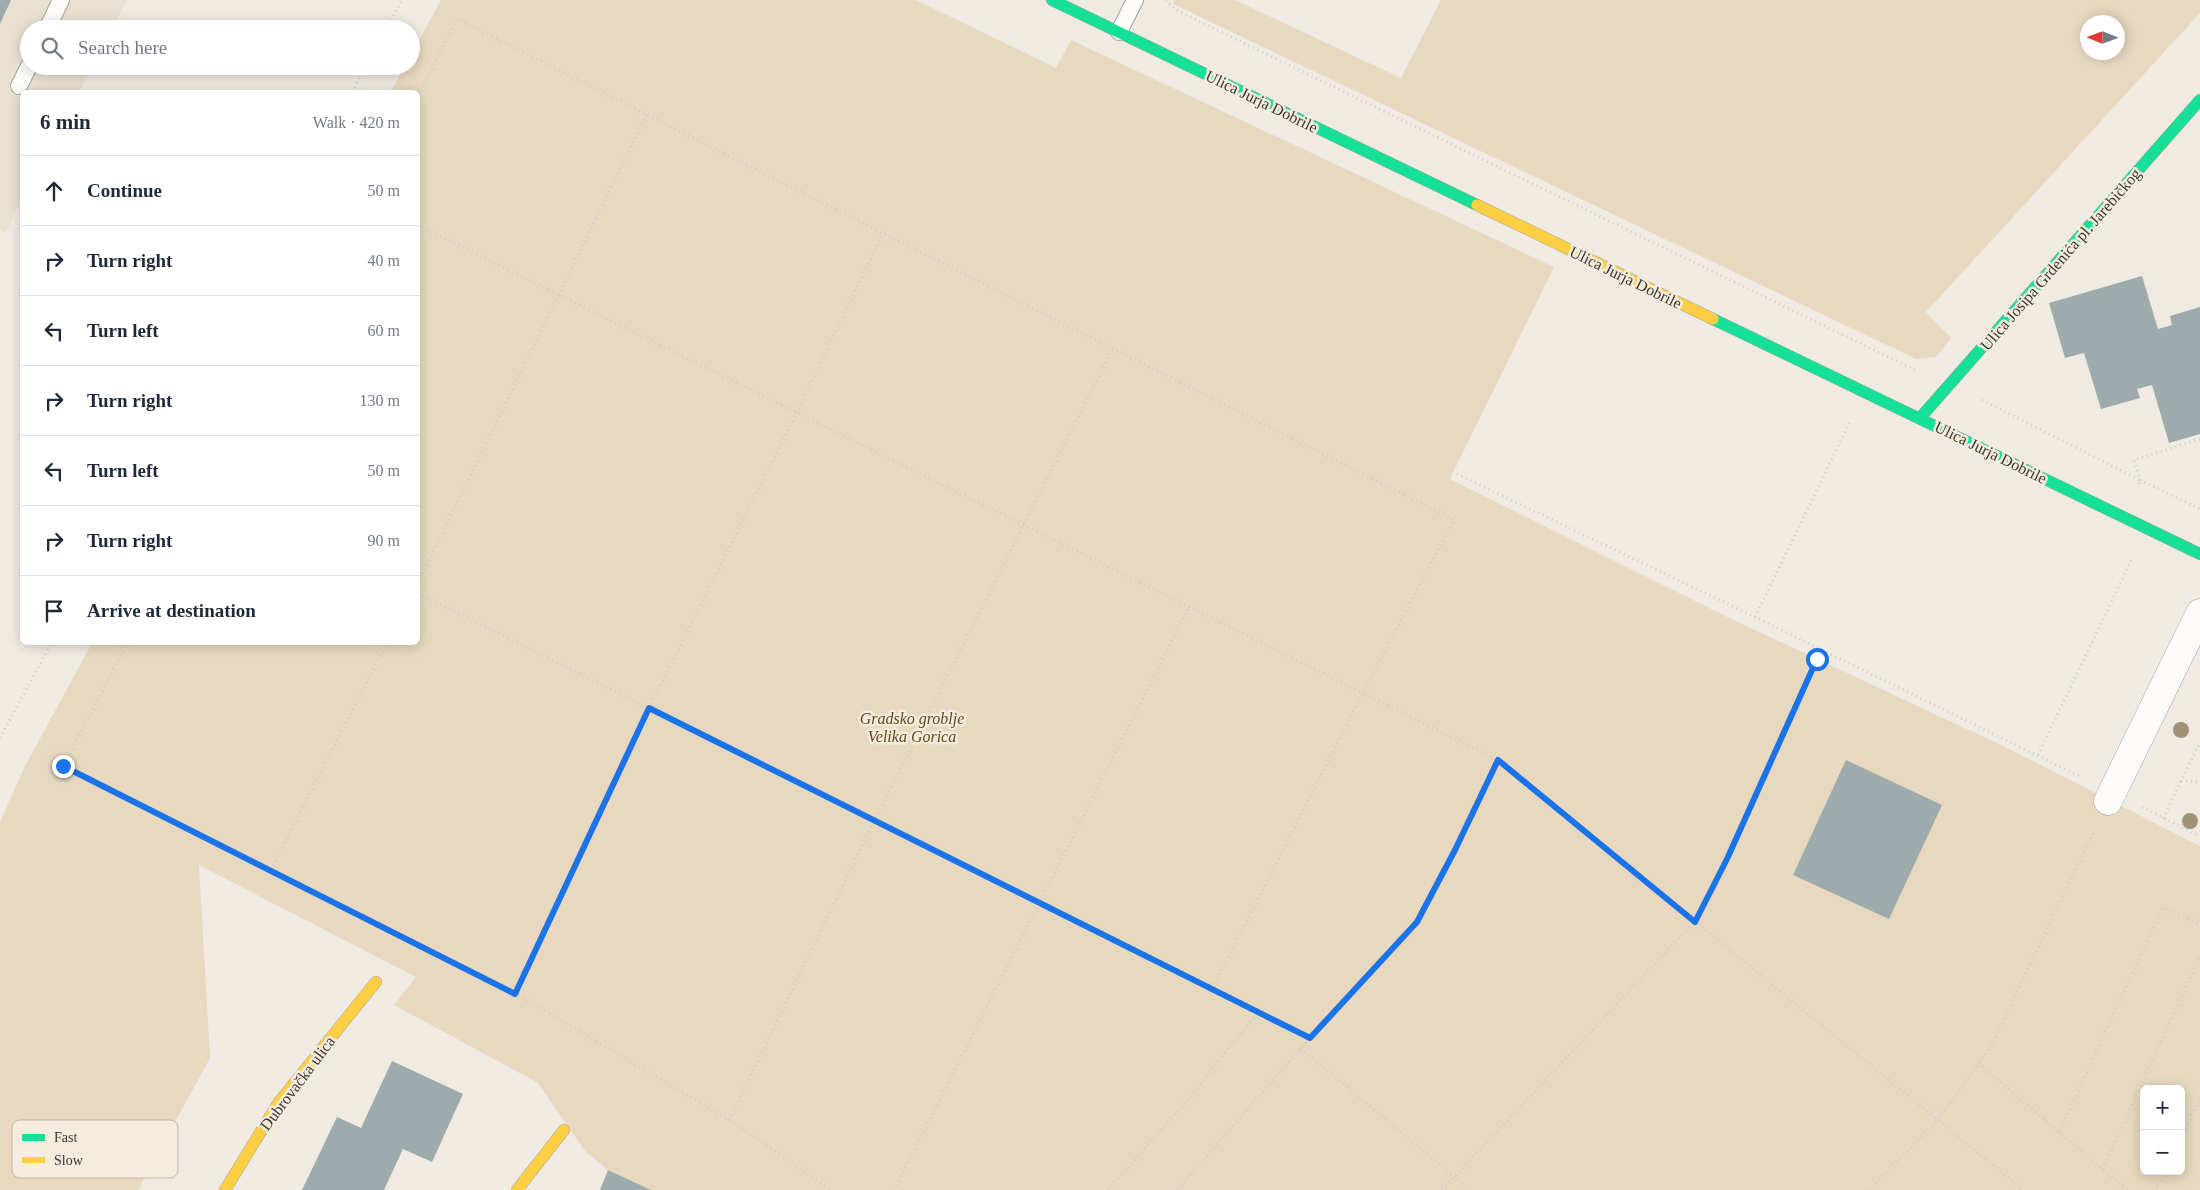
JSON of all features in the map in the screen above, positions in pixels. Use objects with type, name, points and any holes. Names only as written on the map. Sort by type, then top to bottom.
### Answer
[{"type":"street","name":"Ulica Jurja Dobrile","points":[[1052,0],[2200,554]]},
{"type":"street","name":"Ulica Josipa Grdenića pl. Jarebičkog","points":[[1920,418],[2200,100]]},
{"type":"street","points":[[2110,796],[2200,613]]},
{"type":"street","name":"Dubrovačka ulica","points":[[225,1190],[279,1102],[376,982]]},
{"type":"street","points":[[517,1190],[564,1130]]},
{"type":"lane","points":[[51,20],[61,0]]},
{"type":"lane","points":[[1119,32],[1135,0]]},
{"type":"lane","points":[[19,86],[24,75]]},
{"type":"path","points":[[391,20],[402,0]]},
{"type":"path","points":[[1166,0],[1176,10],[1948,386],[1982,400],[2200,509]]},
{"type":"path","points":[[420,92],[457,19],[1454,520],[1363,693],[1212,989]]},
{"type":"path","points":[[353,90],[361,75]]},
{"type":"path","points":[[420,579],[648,114]]},
{"type":"path","points":[[420,226],[1498,760],[2022,1190]]},
{"type":"path","points":[[515,994],[649,708],[797,412],[883,233]]},
{"type":"path","points":[[729,1120],[874,821],[1113,348]]},
{"type":"path","points":[[1755,617],[1852,418]]},
{"type":"path","points":[[2128,519],[2139,491],[2140,480],[2134,460],[2200,440]]},
{"type":"path","points":[[1456,474],[2038,755],[2110,796],[2200,836]]},
{"type":"path","points":[[2038,755],[2134,555]]},
{"type":"path","points":[[420,594],[1310,1038]]},
{"type":"path","points":[[894,1190],[1189,607]]},
{"type":"path","points":[[0,738],[50,645]]},
{"type":"path","points":[[126,645],[63,766],[515,994],[729,1120],[832,1190]]},
{"type":"path","points":[[271,870],[385,645]]},
{"type":"path","points":[[1442,1190],[1695,922],[1727,859],[1821,649]]},
{"type":"path","points":[[2163,818],[2200,742]]},
{"type":"path","points":[[1177,1190],[1301,1048],[1417,922],[1455,850],[1498,760]]},
{"type":"path","points":[[2181,781],[2200,782]]},
{"type":"path","points":[[1868,1190],[1938,1120],[1991,1046],[2110,796]]},
{"type":"path","points":[[2060,1132],[2163,907],[2200,924]]},
{"type":"path","points":[[2103,1169],[2200,956]]},
{"type":"path","points":[[1108,1190],[1191,1096],[1258,1012]]},
{"type":"path","points":[[1301,1048],[1470,1190]]},
{"type":"path","points":[[1978,1063],[2128,1190]]},
{"type":"path","points":[[2185,1130],[2200,1097]]},
{"type":"path","points":[[2157,1190],[2164,1175]]},
{"type":"shaded area","points":[[0,0],[127,0],[117,20],[20,20],[20,75],[88,75],[80,90],[20,90],[20,204],[5,233],[0,230]]},
{"type":"green space","name":"Gradsko groblje Velika Gorica","points":[[441,0],[916,0],[1056,68],[1071,40],[1554,267],[1450,479],[1727,617],[2005,747],[2200,846],[2200,1190],[651,1190],[608,1170],[585,1151],[538,1083],[394,1005],[416,977],[199,865],[210,1058],[176,1120],[12,1120],[12,1178],[145,1178],[138,1190],[0,1190],[0,822],[24,768],[91,645],[420,645],[420,90],[392,90],[400,75],[420,75],[420,38]]},
{"type":"green space","points":[[1175,0],[1235,0],[1401,78],[1441,0],[2200,0],[2200,13],[1926,312],[1951,338],[1936,357],[1916,359],[1173,4]]},
{"type":"building","points":[[0,0],[11,0],[0,24]]},
{"type":"building","points":[[2142,276],[2158,329],[2172,325],[2170,316],[2200,307],[2200,434],[2169,443],[2152,385],[2137,389],[2140,398],[2101,409],[2084,353],[2065,358],[2049,303]]},
{"type":"building","points":[[1846,760],[1942,805],[1889,919],[1793,875]]},
{"type":"building","points":[[392,1061],[463,1094],[432,1162],[403,1149],[384,1190],[302,1190],[337,1117],[361,1128]]},
{"type":"building","points":[[608,1170],[651,1190],[600,1190]]},
{"type":"traffic: fast","points":[[1052,0],[1477,205]]},
{"type":"traffic: fast","points":[[1920,418],[2200,100]]},
{"type":"traffic: fast","points":[[1713,319],[2200,554]]},
{"type":"traffic: slow","points":[[1477,205],[1713,319]]},
{"type":"traffic: slow","points":[[225,1190],[279,1102],[376,982]]},
{"type":"traffic: slow","points":[[517,1190],[564,1130]]},
{"type":"route","points":[[63,766],[515,994],[649,708],[1310,1038],[1417,922],[1455,850],[1498,760],[1695,922],[1727,859],[1817,659]]}]
